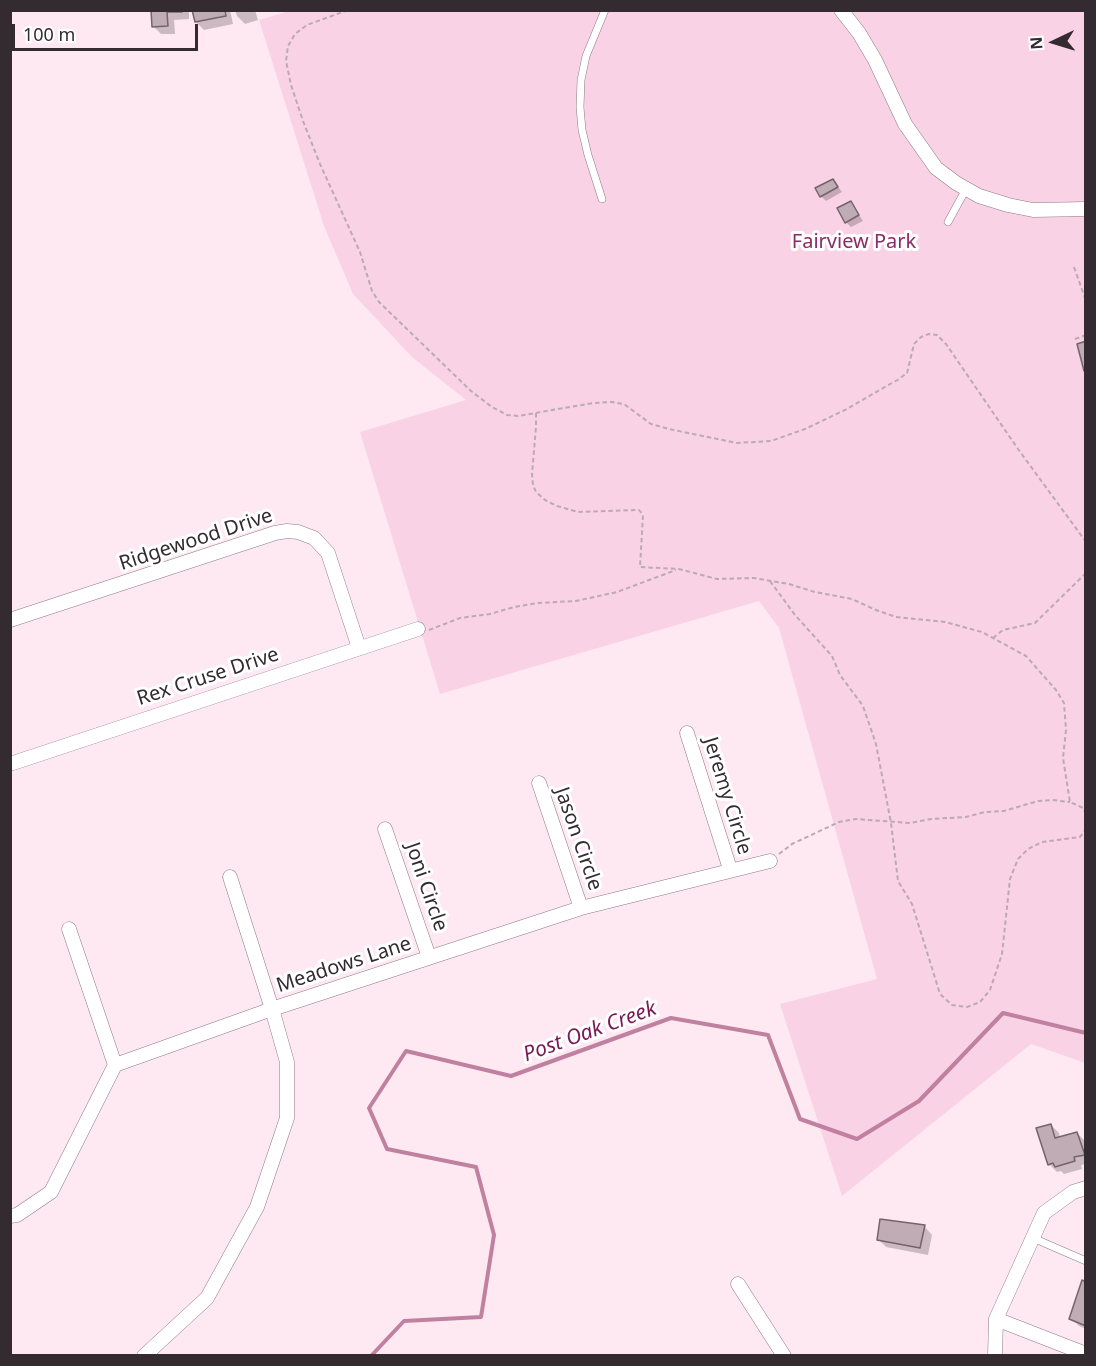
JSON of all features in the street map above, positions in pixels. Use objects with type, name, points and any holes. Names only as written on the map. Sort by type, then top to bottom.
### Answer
[{"type":"street","points":[[841,10],[859,33],[905,123],[936,168],[979,196],[1033,210],[1086,209]]},
{"type":"street","name":"Ridgewood Drive","points":[[10,620],[287,531],[314,538],[328,553],[359,648]]},
{"type":"street","name":"Rex Cruse Drive","points":[[10,764],[418,629]]},
{"type":"street","name":"Jeremy Circle","points":[[687,733],[730,869]]},
{"type":"street","name":"Jason Circle","points":[[539,783],[581,908]]},
{"type":"street","name":"Joni Circle","points":[[385,829],[429,957]]},
{"type":"street","name":"Meadows Lane","points":[[116,1065],[272,1009],[581,908],[730,869],[770,861]]},
{"type":"street","points":[[144,1356],[207,1298],[256,1207],[287,1118],[287,1062],[230,877]]},
{"type":"street","points":[[10,1216],[17,1215],[51,1192],[116,1065],[69,929]]},
{"type":"street","points":[[995,1356],[996,1318],[1044,1213],[1079,1190]]},
{"type":"street","points":[[738,1284],[784,1356]]},
{"type":"street","points":[[996,1318],[1086,1354]]},
{"type":"lane","points":[[602,199],[582,130],[580,107],[581,80],[586,56],[605,10]]},
{"type":"lane","points":[[948,222],[966,189]]},
{"type":"lane","points":[[1032,1238],[1086,1261]]},
{"type":"path","points":[[348,10],[307,25],[295,34],[288,46],[286,61],[303,121],[360,252],[372,291],[379,302],[471,391],[492,407],[507,415],[518,416],[593,402],[612,402],[624,404],[651,424],[669,429],[737,443],[771,441],[825,419],[899,379],[907,373],[914,344],[921,336],[937,335],[946,344],[1018,449],[1086,542]]},
{"type":"path","points":[[1074,267],[1086,301]]},
{"type":"path","points":[[1076,339],[1086,335]]},
{"type":"path","points":[[536,413],[532,474],[536,492],[557,506],[578,512],[639,510],[643,515],[640,567],[679,569],[717,579],[754,578],[852,598],[896,617],[945,622],[982,632],[1026,656],[1056,690],[1064,703],[1066,730],[1063,758],[1070,802]]},
{"type":"path","points":[[418,629],[430,630],[460,618],[490,614],[514,607],[576,601],[617,592],[679,569]]},
{"type":"path","points":[[993,638],[1003,630],[1035,623],[1086,573]]},
{"type":"path","points":[[770,581],[795,615],[832,656],[840,675],[863,706],[876,744],[891,823],[898,881],[912,904],[940,994],[952,1005],[967,1007],[980,1002],[990,990],[1002,954],[1010,879],[1017,859],[1028,849],[1042,842],[1070,840],[1080,837],[1086,829]]},
{"type":"path","points":[[770,861],[792,844],[839,822],[856,819],[910,823],[1004,811],[1038,801],[1052,800],[1070,802],[1083,808],[1086,814]]},
{"type":"green space","name":"Fairview Park","points":[[292,10],[1085,11],[1085,1063],[1031,1044],[842,1196],[780,1004],[877,979],[779,628],[759,601],[440,694],[360,432],[466,400],[412,357],[353,294],[324,226],[259,20]]},
{"type":"building","points":[[151,10],[182,10],[182,12],[167,12],[168,26],[152,27]]},
{"type":"building","points":[[192,10],[225,10],[226,16],[195,22]]},
{"type":"building","points":[[833,179],[838,187],[820,197],[815,188]]},
{"type":"building","points":[[851,201],[859,215],[845,223],[837,208]]},
{"type":"building","points":[[1086,341],[1086,370],[1084,371],[1077,344]]},
{"type":"building","points":[[1051,1124],[1055,1138],[1077,1132],[1085,1155],[1074,1157],[1075,1161],[1055,1167],[1053,1163],[1048,1165],[1036,1128]]},
{"type":"building","points":[[880,1219],[925,1225],[920,1248],[877,1240]]},
{"type":"building","points":[[1082,1280],[1086,1282],[1086,1326],[1069,1319]]},
{"type":"waterway","name":"Post Oak Creek","points":[[371,1356],[404,1321],[481,1317],[494,1235],[476,1167],[387,1149],[369,1108],[406,1051],[511,1076],[671,1018],[768,1035],[800,1119],[857,1139],[919,1101],[1003,1013],[1086,1033]]}]
